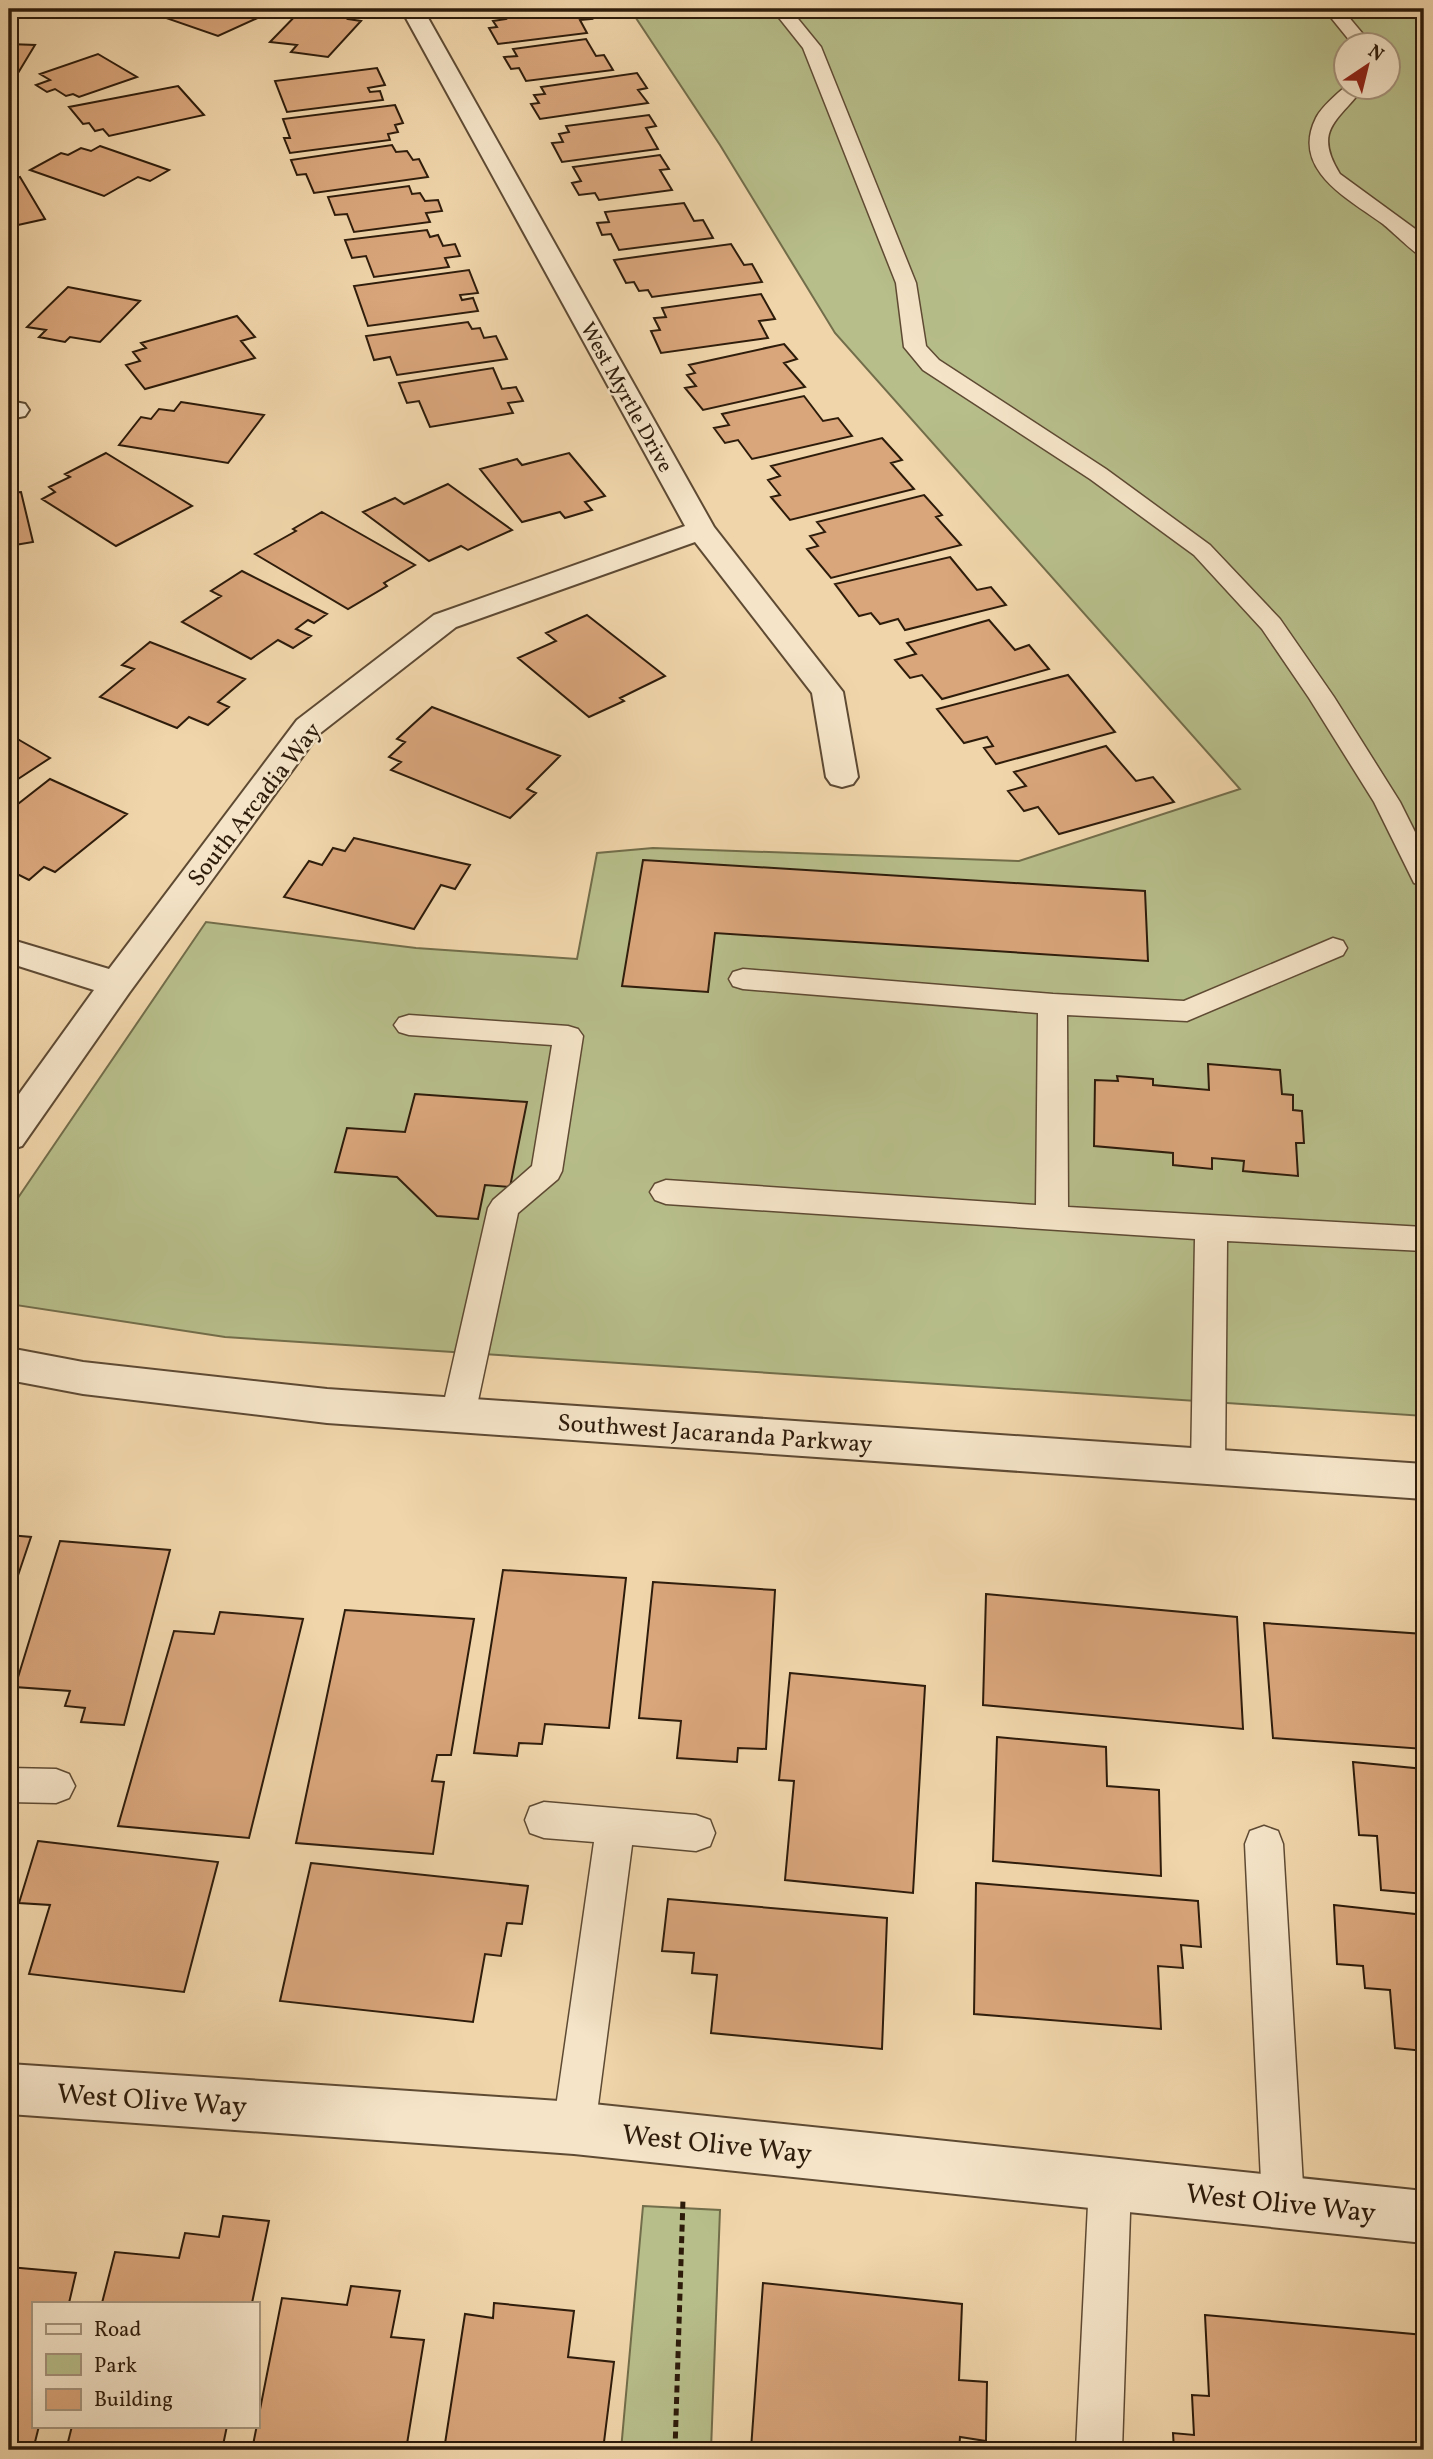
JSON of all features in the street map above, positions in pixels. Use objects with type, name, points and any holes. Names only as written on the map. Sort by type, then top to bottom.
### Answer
[{"type":"street","name":"West Myrtle Drive","points":[[412,9],[701,530],[827,692],[842,777]]},
{"type":"street","name":"South Arcadia Way","points":[[9,1136],[117,984],[308,727],[445,621],[701,530]]},
{"type":"street","points":[[9,951],[117,984]]},
{"type":"street","name":"Southwest Jacaranda Parkway","points":[[9,1364],[83,1378],[327,1406],[1424,1482]]},
{"type":"street","name":"West Olive Way","points":[[9,2089],[574,2128],[1424,2217]]},
{"type":"lane","points":[[781,9],[812,47],[906,283],[915,347],[931,365],[1098,474],[1202,550],[1270,624],[1321,697],[1387,802],[1424,877]]},
{"type":"lane","points":[[1333,9],[1352,32]]},
{"type":"lane","points":[[1340,102],[1325,118],[1318,143],[1322,161],[1332,177],[1411,235],[1424,252]]},
{"type":"lane","points":[[743,979],[1053,1004],[1187,1011],[1333,948]]},
{"type":"lane","points":[[1052,1217],[1053,1004]]},
{"type":"lane","points":[[410,1025],[568,1036],[547,1171],[504,1209],[458,1415]]},
{"type":"lane","points":[[666,1192],[1211,1228],[1424,1239]]},
{"type":"lane","points":[[1208,1466],[1211,1228]]},
{"type":"lane","points":[[9,1784],[55,1786]]},
{"type":"lane","points":[[544,1819],[696,1833]]},
{"type":"lane","points":[[574,2128],[615,1826]]},
{"type":"lane","points":[[1264,1844],[1283,2202]]},
{"type":"lane","points":[[1099,2450],[1110,2184]]},
{"type":"path","points":[[675,2450],[685,2140]]},
{"type":"green space","points":[[630,9],[1424,9],[1424,1416],[225,1337],[9,1304],[9,1211],[206,922],[416,948],[577,959],[597,853],[653,848],[1019,861],[1240,789],[835,333],[720,145]]},
{"type":"green space","points":[[643,2206],[720,2210],[711,2450],[621,2450]]},
{"type":"building","points":[[187,9],[277,9],[218,36],[166,18]]},
{"type":"building","points":[[302,9],[335,9],[333,12],[352,14],[348,19],[361,21],[328,57],[291,52],[297,45],[270,42]]},
{"type":"building","points":[[538,9],[586,9],[592,19],[580,20],[587,33],[498,44],[489,28],[497,27],[493,21],[506,19],[503,13]]},
{"type":"building","points":[[586,39],[596,56],[604,55],[613,70],[526,81],[519,68],[511,69],[504,57],[517,56],[513,49]]},
{"type":"building","points":[[9,44],[35,45],[15,78],[9,78]]},
{"type":"building","points":[[98,54],[137,77],[79,97],[73,94],[66,96],[55,89],[47,92],[36,85],[50,80],[40,74]]},
{"type":"building","points":[[377,68],[385,85],[368,88],[370,92],[380,91],[383,100],[287,112],[275,81]]},
{"type":"building","points":[[637,73],[647,88],[638,90],[648,103],[540,119],[531,104],[539,103],[534,95],[545,94],[541,87]]},
{"type":"building","points":[[178,86],[204,115],[109,136],[103,129],[95,131],[89,123],[83,124],[69,107]]},
{"type":"building","points":[[395,105],[403,123],[395,125],[398,132],[388,134],[390,140],[290,153],[284,138],[290,138],[283,119]]},
{"type":"building","points":[[649,115],[656,126],[646,128],[658,149],[562,162],[552,143],[563,142],[559,134],[569,132],[566,126]]},
{"type":"building","points":[[392,145],[396,152],[407,151],[413,160],[419,159],[428,177],[314,193],[306,174],[297,175],[291,160]]},
{"type":"building","points":[[100,146],[169,170],[150,181],[138,177],[104,196],[30,170],[61,153],[68,155],[81,148],[91,151]]},
{"type":"building","points":[[660,155],[669,169],[660,170],[672,190],[599,200],[595,193],[579,195],[572,183],[581,181],[573,167]]},
{"type":"building","points":[[20,177],[45,219],[9,227],[9,180]]},
{"type":"building","points":[[409,186],[412,194],[420,193],[425,201],[438,200],[442,211],[426,213],[430,222],[354,232],[347,214],[335,215],[328,197]]},
{"type":"building","points":[[684,203],[694,221],[703,220],[713,238],[619,250],[611,234],[602,235],[597,223],[609,222],[605,212]]},
{"type":"building","points":[[427,230],[430,237],[438,235],[443,246],[455,244],[460,256],[445,258],[449,267],[374,277],[366,256],[352,258],[345,240]]},
{"type":"building","points":[[731,244],[744,265],[752,264],[762,282],[652,297],[648,290],[639,291],[634,282],[626,283],[614,260]]},
{"type":"building","points":[[469,270],[478,293],[460,295],[462,300],[473,298],[478,311],[368,326],[354,286]]},
{"type":"building","points":[[68,287],[140,301],[100,342],[70,337],[65,342],[39,337],[46,330],[27,327]]},
{"type":"building","points":[[9,294],[17,294],[14,332],[9,332]]},
{"type":"building","points":[[761,294],[775,319],[759,321],[768,338],[661,353],[651,331],[660,330],[654,318],[666,317],[662,308]]},
{"type":"building","points":[[237,316],[255,337],[241,341],[255,358],[145,389],[126,365],[140,361],[133,352],[146,348],[141,343]]},
{"type":"building","points":[[468,322],[472,329],[480,328],[484,338],[496,336],[507,359],[397,375],[390,357],[374,360],[366,336]]},
{"type":"building","points":[[784,344],[797,359],[784,363],[805,387],[703,410],[685,388],[696,386],[687,375],[695,373],[689,365]]},
{"type":"building","points":[[493,368],[502,389],[516,387],[523,401],[508,403],[513,413],[430,427],[419,401],[407,403],[399,383]]},
{"type":"building","points":[[804,396],[823,421],[838,418],[852,436],[752,459],[738,440],[725,443],[714,428],[729,425],[722,414]]},
{"type":"building","points":[[181,402],[264,415],[228,463],[119,445],[141,417],[151,419],[159,409],[174,411]]},
{"type":"building","points":[[882,438],[902,460],[891,463],[914,489],[790,520],[771,497],[780,495],[768,480],[780,476],[771,466]]},
{"type":"building","points":[[106,453],[192,506],[116,546],[42,499],[55,492],[49,487],[70,477],[65,474]]},
{"type":"building","points":[[569,453],[605,496],[585,502],[592,510],[565,518],[560,512],[522,522],[480,469],[517,459],[522,465]]},
{"type":"building","points":[[448,484],[512,530],[468,550],[461,546],[429,561],[363,512],[395,498],[404,504]]},
{"type":"building","points":[[21,492],[33,542],[9,546],[9,493]]},
{"type":"building","points":[[924,495],[942,515],[936,517],[961,545],[831,578],[807,549],[818,546],[810,536],[825,532],[817,522]]},
{"type":"building","points":[[322,512],[415,565],[384,583],[387,586],[348,609],[255,554],[296,531],[293,529]]},
{"type":"building","points":[[950,557],[977,590],[991,587],[1006,605],[905,630],[898,619],[880,624],[871,613],[859,616],[835,584]]},
{"type":"building","points":[[242,571],[327,614],[314,623],[308,620],[296,629],[311,636],[293,648],[278,640],[251,659],[182,622],[221,596],[211,591]]},
{"type":"building","points":[[587,615],[665,676],[620,698],[624,701],[589,717],[518,658],[556,641],[546,633]]},
{"type":"building","points":[[989,620],[1015,650],[1029,645],[1049,669],[942,699],[922,675],[910,678],[895,660],[916,654],[907,643]]},
{"type":"building","points":[[150,642],[245,679],[218,702],[229,707],[208,725],[189,717],[177,728],[100,697],[134,669],[122,665]]},
{"type":"building","points":[[1068,675],[1115,732],[996,764],[984,748],[993,746],[987,737],[964,743],[937,709]]},
{"type":"building","points":[[432,707],[560,756],[527,789],[536,793],[510,818],[391,770],[401,762],[389,757],[405,742],[397,739]]},
{"type":"building","points":[[9,734],[50,758],[9,785]]},
{"type":"building","points":[[1106,746],[1136,781],[1153,777],[1174,802],[1059,834],[1038,807],[1024,811],[1008,791],[1026,786],[1014,772]]},
{"type":"building","points":[[50,779],[127,814],[55,872],[44,867],[29,880],[9,870],[9,811]]},
{"type":"building","points":[[354,838],[470,865],[455,889],[441,885],[414,929],[284,897],[309,861],[322,865],[333,848],[345,851]]},
{"type":"building","points":[[643,860],[1145,891],[1148,961],[715,933],[708,992],[622,986]]},
{"type":"building","points":[[1208,1064],[1280,1070],[1282,1094],[1293,1095],[1293,1110],[1302,1111],[1304,1143],[1296,1143],[1298,1176],[1243,1171],[1244,1161],[1212,1158],[1212,1169],[1173,1165],[1173,1153],[1094,1146],[1095,1080],[1118,1081],[1117,1076],[1153,1079],[1153,1085],[1209,1090]]},
{"type":"building","points":[[415,1094],[527,1102],[510,1187],[485,1185],[478,1219],[437,1216],[397,1177],[335,1172],[347,1128],[405,1132]]},
{"type":"building","points":[[9,1535],[31,1537],[9,1602]]},
{"type":"building","points":[[60,1541],[170,1550],[124,1725],[81,1722],[85,1708],[65,1706],[70,1691],[15,1687]]},
{"type":"building","points":[[503,1570],[626,1578],[609,1728],[545,1724],[542,1744],[519,1743],[517,1756],[474,1753]]},
{"type":"building","points":[[653,1582],[775,1590],[766,1749],[738,1748],[737,1762],[677,1758],[681,1721],[639,1718]]},
{"type":"building","points":[[986,1594],[1237,1617],[1243,1729],[983,1705]]},
{"type":"building","points":[[345,1610],[474,1619],[451,1755],[437,1755],[432,1781],[444,1782],[433,1854],[296,1843]]},
{"type":"building","points":[[220,1612],[303,1619],[249,1838],[118,1826],[174,1631],[214,1634]]},
{"type":"building","points":[[1264,1623],[1424,1634],[1424,1749],[1273,1738]]},
{"type":"building","points":[[790,1673],[925,1686],[913,1893],[785,1880],[794,1781],[779,1780]]},
{"type":"building","points":[[997,1737],[1106,1747],[1107,1786],[1159,1790],[1161,1876],[993,1861]]},
{"type":"building","points":[[1353,1762],[1424,1769],[1424,1894],[1381,1890],[1377,1836],[1359,1835]]},
{"type":"building","points":[[38,1841],[218,1862],[184,1992],[29,1974],[50,1905],[19,1903]]},
{"type":"building","points":[[311,1863],[528,1886],[522,1924],[507,1923],[501,1956],[485,1954],[473,2022],[280,2001]]},
{"type":"building","points":[[976,1883],[1198,1901],[1201,1947],[1181,1945],[1183,1968],[1158,1966],[1161,2029],[974,2014]]},
{"type":"building","points":[[668,1899],[887,1918],[882,2049],[711,2033],[717,1975],[692,1973],[694,1953],[662,1951]]},
{"type":"building","points":[[1334,1905],[1424,1915],[1424,2051],[1395,2048],[1390,1990],[1365,1988],[1363,1966],[1337,1964]]},
{"type":"building","points":[[223,2216],[269,2221],[252,2302],[102,2302],[115,2252],[179,2258],[185,2233],[219,2237]]},
{"type":"building","points":[[9,2267],[76,2273],[69,2302],[32,2302],[32,2428],[38,2428],[33,2450],[9,2450]]},
{"type":"building","points":[[763,2283],[962,2304],[959,2380],[987,2382],[986,2441],[960,2437],[959,2450],[751,2449]]},
{"type":"building","points":[[351,2286],[400,2291],[391,2337],[424,2340],[406,2450],[252,2450],[256,2428],[259,2428],[259,2415],[282,2298],[347,2305]]},
{"type":"building","points":[[494,2303],[574,2311],[568,2357],[614,2362],[603,2450],[444,2450],[465,2314],[493,2318]]},
{"type":"building","points":[[1205,2315],[1424,2335],[1424,2450],[1174,2450],[1173,2433],[1194,2435],[1192,2395],[1209,2396]]},
{"type":"building","points":[[72,2428],[227,2428],[222,2450],[66,2450]]}]
